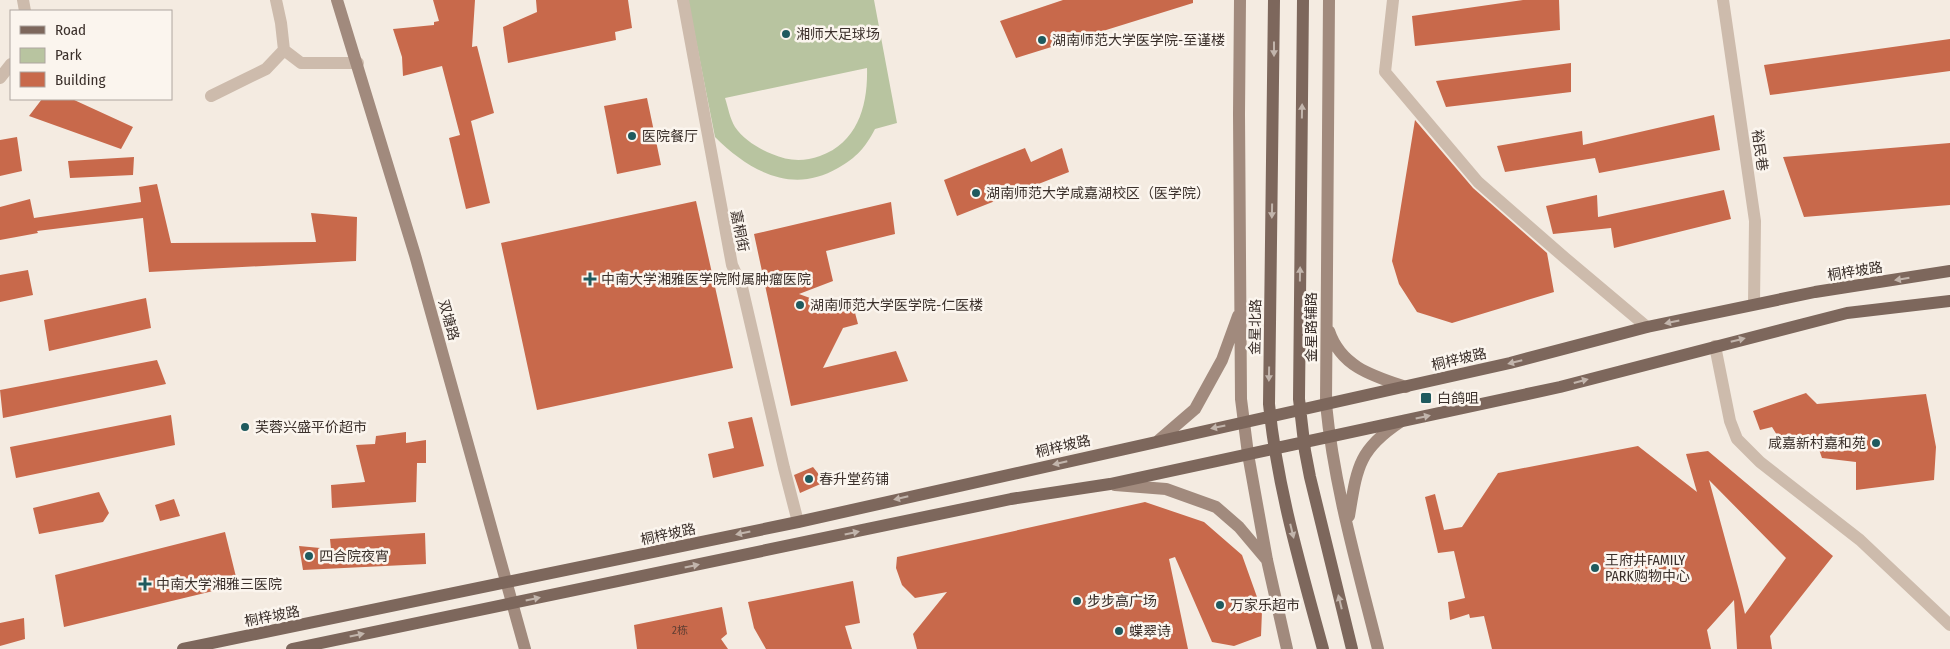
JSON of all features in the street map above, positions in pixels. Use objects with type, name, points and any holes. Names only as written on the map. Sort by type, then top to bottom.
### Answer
[{"type":"main road","name":"金星北路","points":[[1274,0],[1270,416],[1274,448],[1286,502],[1322,649]]},
{"type":"main road","points":[[1303,0],[1300,410],[1310,477],[1352,649]]},
{"type":"main road","name":"桐梓坡路","points":[[182,649],[798,522],[1159,440],[1406,387],[1510,363],[1648,327],[1754,304],[1815,292],[1950,271]]},
{"type":"main road","points":[[292,649],[1011,499],[1110,484],[1400,422],[1560,387],[1846,313],[1950,301]]},
{"type":"street","points":[[276,0],[282,22],[284,50],[301,64],[358,63]]},
{"type":"street","name":"双塘路","points":[[337,0],[358,63],[415,255],[526,649]]},
{"type":"street","name":"嘉桐街","points":[[683,0],[732,265],[742,286],[798,522]]},
{"type":"street","points":[[1240,0],[1238,114],[1241,399],[1248,454],[1267,560],[1287,649]]},
{"type":"street","name":"金星路辅路","points":[[1329,0],[1326,404],[1329,437],[1378,649]]},
{"type":"street","points":[[1393,0],[1386,72],[1478,182],[1648,327]]},
{"type":"street","name":"裕民巷","points":[[1723,0],[1755,222],[1754,304]]},
{"type":"street","points":[[211,96],[266,68],[284,50]]},
{"type":"street","points":[[0,78],[10,65]]},
{"type":"street","points":[[1159,440],[1195,409],[1222,360],[1240,309]]},
{"type":"street","points":[[1326,325],[1333,345],[1347,360],[1370,376],[1406,387]]},
{"type":"street","points":[[1715,346],[1730,421],[1736,439],[1760,462],[1860,540],[1950,625]]},
{"type":"street","points":[[1348,523],[1355,481],[1365,452],[1382,434],[1400,422]]},
{"type":"street","points":[[1110,484],[1166,489],[1216,507],[1239,527],[1267,560]]},
{"type":"green space","points":[[688,0],[874,0],[897,123],[875,129],[860,152],[838,168],[821,176],[804,179],[788,179],[757,169],[742,160],[715,137]],"holes":[[[867,68],[863,108],[852,132],[844,142],[833,150],[808,159],[796,160],[778,156],[767,152],[742,136],[730,117],[725,98]]]},
{"type":"building","points":[[433,0],[475,0],[472,47],[477,46],[494,113],[471,121],[490,203],[466,209],[449,138],[460,135],[442,66],[403,76],[402,57],[393,29],[434,25],[434,22],[439,21]]},
{"type":"building","points":[[536,0],[628,0],[632,28],[615,32],[616,40],[508,63],[503,27],[537,12]]},
{"type":"building","name":"湖南师范大学医学院-至谨楼","points":[[1063,0],[1193,0],[1193,3],[1016,58],[1000,21]]},
{"type":"building","points":[[1523,0],[1559,0],[1560,30],[1415,46],[1412,16]]},
{"type":"building","points":[[1950,39],[1950,71],[1770,95],[1764,65]]},
{"type":"building","points":[[1571,63],[1571,92],[1446,107],[1436,81]]},
{"type":"building","name":"医院餐厅","points":[[647,98],[661,165],[617,174],[604,106]]},
{"type":"building","points":[[41,100],[74,100],[133,127],[121,149],[29,116]]},
{"type":"building","points":[[1714,115],[1720,150],[1599,173],[1595,158],[1505,172],[1497,146],[1582,131],[1583,145]]},
{"type":"building","points":[[1415,120],[1473,188],[1547,253],[1554,292],[1452,323],[1417,312],[1399,284],[1392,261]]},
{"type":"building","points":[[17,137],[22,171],[0,176],[0,140]]},
{"type":"building","points":[[1950,143],[1950,205],[1804,217],[1783,157]]},
{"type":"building","points":[[1025,148],[1031,162],[1062,148],[1069,172],[957,216],[944,180]]},
{"type":"building","points":[[134,157],[133,175],[70,178],[68,161]]},
{"type":"building","points":[[157,184],[171,243],[316,242],[311,213],[357,217],[356,261],[149,272],[143,218],[37,231],[38,233],[0,240],[0,207],[30,199],[34,218],[141,202],[139,187]]},
{"type":"building","points":[[1724,190],[1731,219],[1614,248],[1611,228],[1553,234],[1546,206],[1597,195],[1598,217]]},
{"type":"building","points":[[696,201],[733,368],[537,410],[501,243]]},
{"type":"building","name":"湖南师范大学医学院-仁医楼","points":[[891,202],[895,234],[826,251],[833,281],[799,294],[843,310],[854,309],[858,324],[843,328],[823,368],[896,351],[908,381],[791,406],[754,234]]},
{"type":"building","points":[[28,270],[33,295],[0,302],[0,275]]},
{"type":"building","points":[[146,298],[151,328],[49,351],[44,320]]},
{"type":"building","points":[[157,360],[166,384],[3,418],[0,390]]},
{"type":"building","name":"咸嘉新村嘉和苑","points":[[1806,393],[1817,404],[1926,394],[1936,447],[1934,480],[1856,490],[1856,462],[1822,458],[1816,441],[1783,445],[1772,427],[1760,430],[1753,411]]},
{"type":"building","points":[[171,415],[175,445],[16,478],[10,447]]},
{"type":"building","points":[[752,417],[764,466],[713,478],[708,454],[734,448],[728,422]]},
{"type":"building","points":[[406,432],[406,443],[426,440],[426,463],[417,463],[416,502],[332,508],[331,485],[365,482],[356,445],[375,444],[376,436]]},
{"type":"building","name":"王府井FAMILY PARK购物中心","points":[[1638,446],[1697,492],[1686,454],[1708,451],[1833,556],[1770,636],[1772,649],[1737,649],[1734,600],[1707,630],[1711,649],[1492,649],[1484,616],[1470,618],[1469,614],[1450,620],[1448,602],[1465,598],[1454,551],[1438,553],[1425,497],[1435,494],[1444,530],[1462,527],[1498,473]],"holes":[[[1709,480],[1786,558],[1745,614]]]},
{"type":"building","name":"春升堂药铺","points":[[813,467],[825,482],[800,493],[794,475]]},
{"type":"building","points":[[99,492],[109,513],[103,522],[39,534],[33,508]]},
{"type":"building","points":[[174,499],[180,516],[160,521],[155,505]]},
{"type":"building","points":[[1145,502],[1204,522],[1242,555],[1262,611],[1261,636],[1234,646],[1212,642],[1175,557],[1169,559],[1188,649],[917,649],[913,634],[947,592],[915,598],[902,585],[896,568],[897,557]]},
{"type":"building","points":[[225,532],[238,585],[64,627],[55,575]]},
{"type":"building","points":[[425,533],[426,564],[303,570],[299,546],[331,549],[330,539]]},
{"type":"building","points":[[853,581],[860,623],[845,626],[852,649],[766,649],[754,628],[748,602]]},
{"type":"building","points":[[722,607],[727,634],[721,639],[728,649],[637,649],[634,625]]},
{"type":"building","points":[[24,618],[25,639],[0,646],[0,623]]},
{"type":"place","name":"湘师大足球场","points":[[786,34]]},
{"type":"place","name":"湖南师范大学医学院-至谨楼","points":[[1042,40]]},
{"type":"place","name":"医院餐厅","points":[[632,136]]},
{"type":"place","name":"湖南师范大学咸嘉湖校区（医学院）","points":[[976,193]]},
{"type":"place","name":"中南大学湘雅医学院附属肿瘤医院","points":[[590,279]]},
{"type":"place","name":"湖南师范大学医学院-仁医楼","points":[[800,305]]},
{"type":"place","name":"白鸽咀","points":[[1426,398]]},
{"type":"place","name":"芙蓉兴盛平价超市","points":[[245,427]]},
{"type":"place","name":"咸嘉新村嘉和苑","points":[[1876,443]]},
{"type":"place","name":"春升堂药铺","points":[[809,479]]},
{"type":"place","name":"四合院夜宵","points":[[309,556]]},
{"type":"place","name":"王府井FAMILY PARK购物中心","points":[[1595,568]]},
{"type":"place","name":"中南大学湘雅三医院","points":[[145,584]]},
{"type":"place","name":"步步高广场","points":[[1077,601]]},
{"type":"place","name":"万家乐超市","points":[[1220,605]]},
{"type":"place","name":"蝶翠诗","points":[[1119,631]]}]
